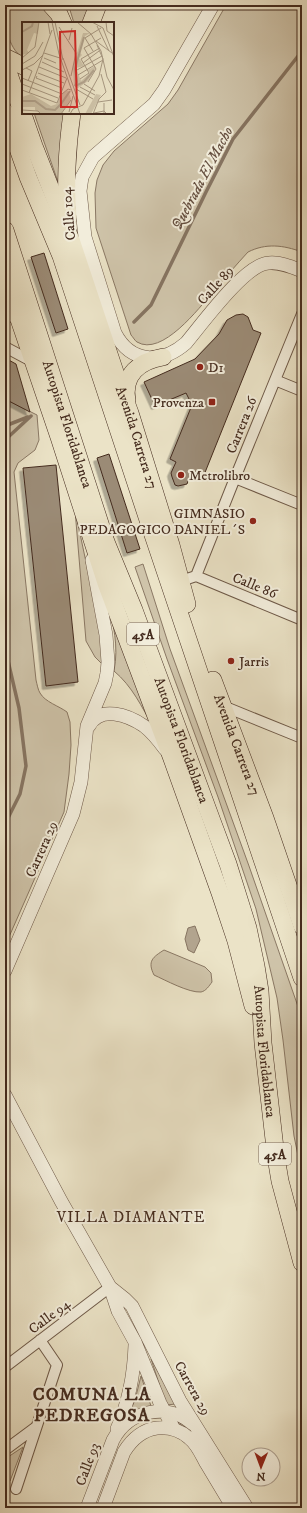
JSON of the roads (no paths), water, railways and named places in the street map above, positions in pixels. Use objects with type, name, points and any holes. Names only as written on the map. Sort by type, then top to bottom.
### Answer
[{"type":"highway","points":[[51,5],[60,14],[63,22]]},
{"type":"highway","points":[[91,22],[98,5]]},
{"type":"highway","points":[[5,57],[22,66]]},
{"type":"highway","name":"Avenida Carrera 27","points":[[5,63],[22,111]]},
{"type":"highway","points":[[5,112],[28,177],[61,256],[302,978]]},
{"type":"highway","name":"Avenida Carrera 27","points":[[23,114],[71,240],[116,374],[189,579],[214,684],[265,818],[302,926]]},
{"type":"highway","points":[[71,240],[66,184],[72,114]]},
{"type":"highway","name":"Autopista Floridablanca","points":[[5,230],[108,546],[134,610],[234,883],[248,928],[260,990],[263,1043],[278,1170],[302,1263]]},
{"type":"highway","name":"45A","points":[[5,278],[11,316],[35,363],[106,583],[171,756],[229,920],[263,1043]]},
{"type":"highway","points":[[130,412],[126,390],[132,373],[145,361],[163,357]]},
{"type":"street","name":"Calle 104","points":[[163,357],[144,356],[129,352],[115,333],[85,237],[82,220],[81,184],[85,170],[93,157],[154,104],[164,90],[213,5]]},
{"type":"street","name":"Calle 89","points":[[163,357],[179,348],[186,342],[244,276],[258,266],[268,262],[279,263],[302,271]]},
{"type":"street","name":"Carrera 26","points":[[189,579],[235,478],[302,314]]},
{"type":"street","points":[[5,347],[35,363]]},
{"type":"street","points":[[275,380],[302,391]]},
{"type":"street","points":[[235,478],[302,505]]},
{"type":"street","name":"Carrera 29","points":[[5,971],[73,814],[81,782],[89,720],[105,683],[108,668],[106,635],[83,511]]},
{"type":"street","name":"Calle 86","points":[[189,579],[302,620]]},
{"type":"street","points":[[223,706],[302,738]]},
{"type":"street","name":"Carrera 29","points":[[86,734],[92,720],[104,714],[119,714],[136,721],[148,729],[171,756]]},
{"type":"street","name":"Carrera 29","points":[[5,1095],[61,1201],[110,1287],[118,1311],[135,1342],[164,1412],[174,1429],[183,1433],[195,1444],[233,1508]]},
{"type":"street","name":"Carrera 29","points":[[110,1287],[132,1306],[180,1401],[247,1508]]},
{"type":"street","name":"Calle 94","points":[[5,1367],[110,1287]]},
{"type":"street","points":[[16,1489],[57,1365],[40,1340]]},
{"type":"street","points":[[113,1440],[131,1390],[134,1371],[135,1342]]},
{"type":"street","name":"Calle 93","points":[[87,1508],[113,1440],[122,1427],[134,1418],[149,1412],[164,1412],[184,1418],[200,1431]]},
{"type":"street","points":[[5,1450],[36,1427]]},
{"type":"street","points":[[103,1508],[124,1452],[129,1444],[144,1432],[160,1428],[174,1429]]},
{"type":"waterway","name":"Quebrada El Macho","points":[[134,322],[151,305],[233,139],[302,51]]},
{"type":"waterway","name":"Quebrada El Macho","points":[[5,440],[31,416]]},
{"type":"waterway","points":[[5,426],[28,417]]},
{"type":"waterway","name":"Quebrada El Macho","points":[[5,648],[19,708],[26,766],[20,794],[5,824]]},
{"type":"place","name":"D1","points":[[200,367]]},
{"type":"place","name":"Provenza","points":[[212,402]]},
{"type":"place","name":"Metrolibro","points":[[181,475]]},
{"type":"place","name":"GIMNASIO PEDAGOGICO DANIEL´S","points":[[253,521]]},
{"type":"place","name":"Jarris","points":[[231,661]]},
{"type":"district","name":"VILLA DIAMANTE","points":[[131,1217]]},
{"type":"district","name":"COMUNA LA PEDREGOSA","points":[[92,1404]]}]
